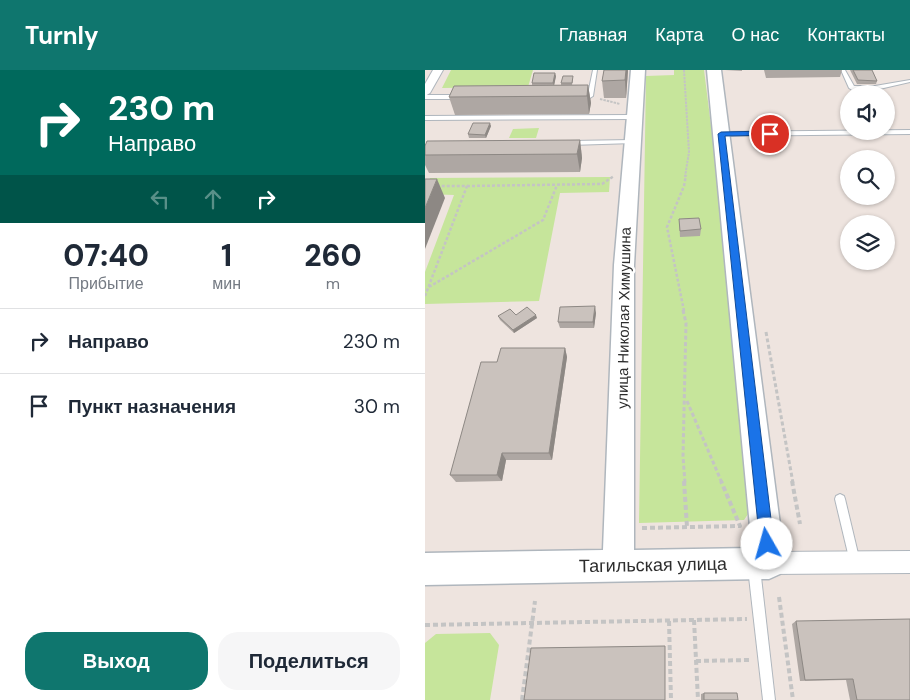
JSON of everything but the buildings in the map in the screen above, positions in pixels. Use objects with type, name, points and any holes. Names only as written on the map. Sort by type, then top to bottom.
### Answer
[{"type":"main road","name":"улица Николая Химушина","points":[[617,566],[620,528],[624,265],[632,142],[629,111],[637,70]]},
{"type":"main road","points":[[714,70],[761,563]]},
{"type":"main road","name":"Тагильская улица","points":[[425,569],[761,563]]},
{"type":"street","points":[[425,93],[438,70]]},
{"type":"street","name":"Тагильская улица","points":[[761,563],[910,562]]},
{"type":"lane","points":[[570,96],[590,96],[595,70]]},
{"type":"lane","points":[[843,70],[852,88],[875,88],[910,81]]},
{"type":"lane","points":[[425,97],[464,97]]},
{"type":"lane","points":[[425,118],[629,111]]},
{"type":"lane","points":[[721,134],[910,132]]},
{"type":"lane","points":[[562,143],[632,142]]},
{"type":"lane","points":[[841,499],[855,562]]},
{"type":"lane","points":[[761,563],[760,619],[769,700]]},
{"type":"path","points":[[684,70],[689,152],[684,186],[667,228],[686,323],[683,456],[687,527]]},
{"type":"path","points":[[590,96],[629,111]]},
{"type":"path","points":[[433,186],[602,184],[619,174]]},
{"type":"path","points":[[429,287],[543,220],[557,185]]},
{"type":"path","points":[[425,296],[467,186]]},
{"type":"path","points":[[639,528],[740,526],[685,398]]},
{"type":"path","points":[[779,597],[793,700]]},
{"type":"path","points":[[522,700],[535,601]]},
{"type":"path","points":[[425,626],[760,619]]},
{"type":"path","points":[[694,620],[698,700]]},
{"type":"path","points":[[669,621],[671,700]]},
{"type":"path","points":[[696,661],[764,660]]},
{"type":"green space","points":[[451,70],[533,70],[528,87],[442,88]]},
{"type":"green space","points":[[674,70],[704,70],[738,341],[748,514],[744,520],[639,523],[646,76],[674,75]]},
{"type":"green space","points":[[539,128],[536,138],[509,138],[513,129]]},
{"type":"green space","points":[[610,177],[609,192],[560,193],[539,301],[425,304],[425,272],[454,195],[425,194],[430,178]]},
{"type":"green space","points":[[490,633],[499,645],[490,700],[425,700],[425,643],[436,634]]},
{"type":"route","points":[[767,544],[721,134],[770,134]]}]
